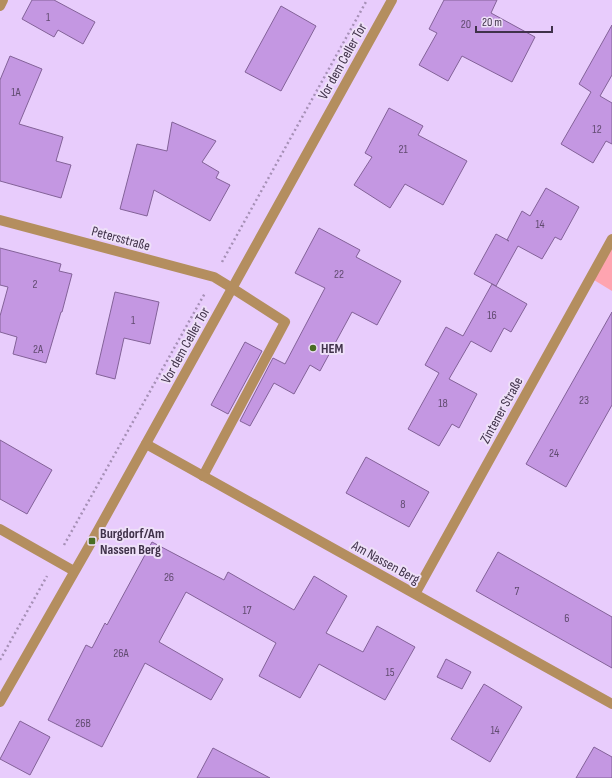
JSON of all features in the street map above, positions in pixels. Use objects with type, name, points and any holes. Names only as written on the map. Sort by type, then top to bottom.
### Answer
[{"type":"street","points":[[0,6],[3,0]]},
{"type":"street","name":"Vor dem Celler Tor","points":[[0,702],[146,444],[392,0]]},
{"type":"street","name":"Petersstraße","points":[[0,220],[214,278],[285,322],[203,476]]},
{"type":"street","name":"Zintener Straße","points":[[415,594],[612,239]]},
{"type":"street","name":"Am Nassen Berg","points":[[146,444],[612,704]]},
{"type":"street","points":[[0,529],[74,571]]},
{"type":"path","points":[[126,434],[214,278],[367,0]]},
{"type":"shaded area","points":[[612,248],[612,291],[594,280]]},
{"type":"building","points":[[32,0],[54,0],[95,22],[83,44],[58,30],[54,37],[22,19]]},
{"type":"building","points":[[444,0],[497,0],[491,13],[535,37],[512,82],[462,56],[448,81],[419,65],[437,33],[429,29]]},
{"type":"building","points":[[281,6],[316,26],[281,91],[245,72]]},
{"type":"building","points":[[612,25],[612,75],[600,96],[612,103],[612,144],[606,141],[593,163],[561,144],[591,92],[579,84]]},
{"type":"building","points":[[10,56],[42,69],[19,124],[63,137],[56,161],[71,165],[61,198],[0,181],[0,80]]},
{"type":"building","points":[[389,108],[423,126],[418,135],[467,161],[443,205],[405,184],[390,208],[354,185],[372,157],[365,153]]},
{"type":"building","points":[[172,122],[216,141],[202,162],[219,172],[216,178],[230,185],[210,221],[154,190],[147,216],[120,209],[137,144],[167,151]]},
{"type":"building","points":[[546,188],[579,207],[561,240],[555,237],[542,259],[518,246],[496,286],[474,274],[496,234],[507,240],[522,211],[530,216]]},
{"type":"building","points":[[319,228],[360,250],[356,257],[401,281],[377,325],[352,312],[320,371],[310,365],[294,394],[274,383],[250,426],[240,421],[273,358],[285,364],[325,288],[295,273]]},
{"type":"building","points":[[0,248],[61,264],[59,271],[72,274],[46,363],[13,354],[17,337],[0,332],[0,316],[8,287],[0,285]]},
{"type":"building","points":[[492,284],[527,304],[511,332],[504,328],[491,352],[471,341],[449,379],[477,394],[459,428],[452,424],[439,446],[408,429],[439,373],[425,365],[446,327],[463,336]]},
{"type":"building","points":[[115,292],[159,302],[150,344],[124,338],[115,379],[96,374]]},
{"type":"building","points":[[612,312],[612,405],[566,487],[526,464]]},
{"type":"building","points":[[245,342],[262,351],[228,414],[211,405]]},
{"type":"building","points":[[0,440],[52,470],[27,514],[0,499]]},
{"type":"building","points":[[366,457],[429,492],[409,527],[346,493]]},
{"type":"building","points":[[152,542],[224,580],[228,572],[294,610],[314,576],[347,596],[326,633],[363,652],[377,626],[415,647],[385,700],[319,664],[300,698],[259,676],[276,643],[186,592],[159,642],[223,679],[211,700],[145,663],[102,747],[48,720],[86,645],[92,648],[105,623],[107,625]]},
{"type":"building","points":[[498,552],[612,617],[612,668],[476,591]]},
{"type":"building","points":[[446,659],[471,672],[462,689],[437,677]]},
{"type":"building","points":[[484,684],[522,707],[490,762],[451,739]]},
{"type":"building","points":[[20,721],[50,737],[30,775],[0,759]]},
{"type":"building","points":[[594,747],[612,757],[612,778],[576,778]]},
{"type":"building","points":[[213,748],[270,778],[197,778]]},
{"type":"place","name":"HEM","points":[[313,348]]},
{"type":"place","name":"Burgdorf/Am Nassen Berg","points":[[92,541]]}]
